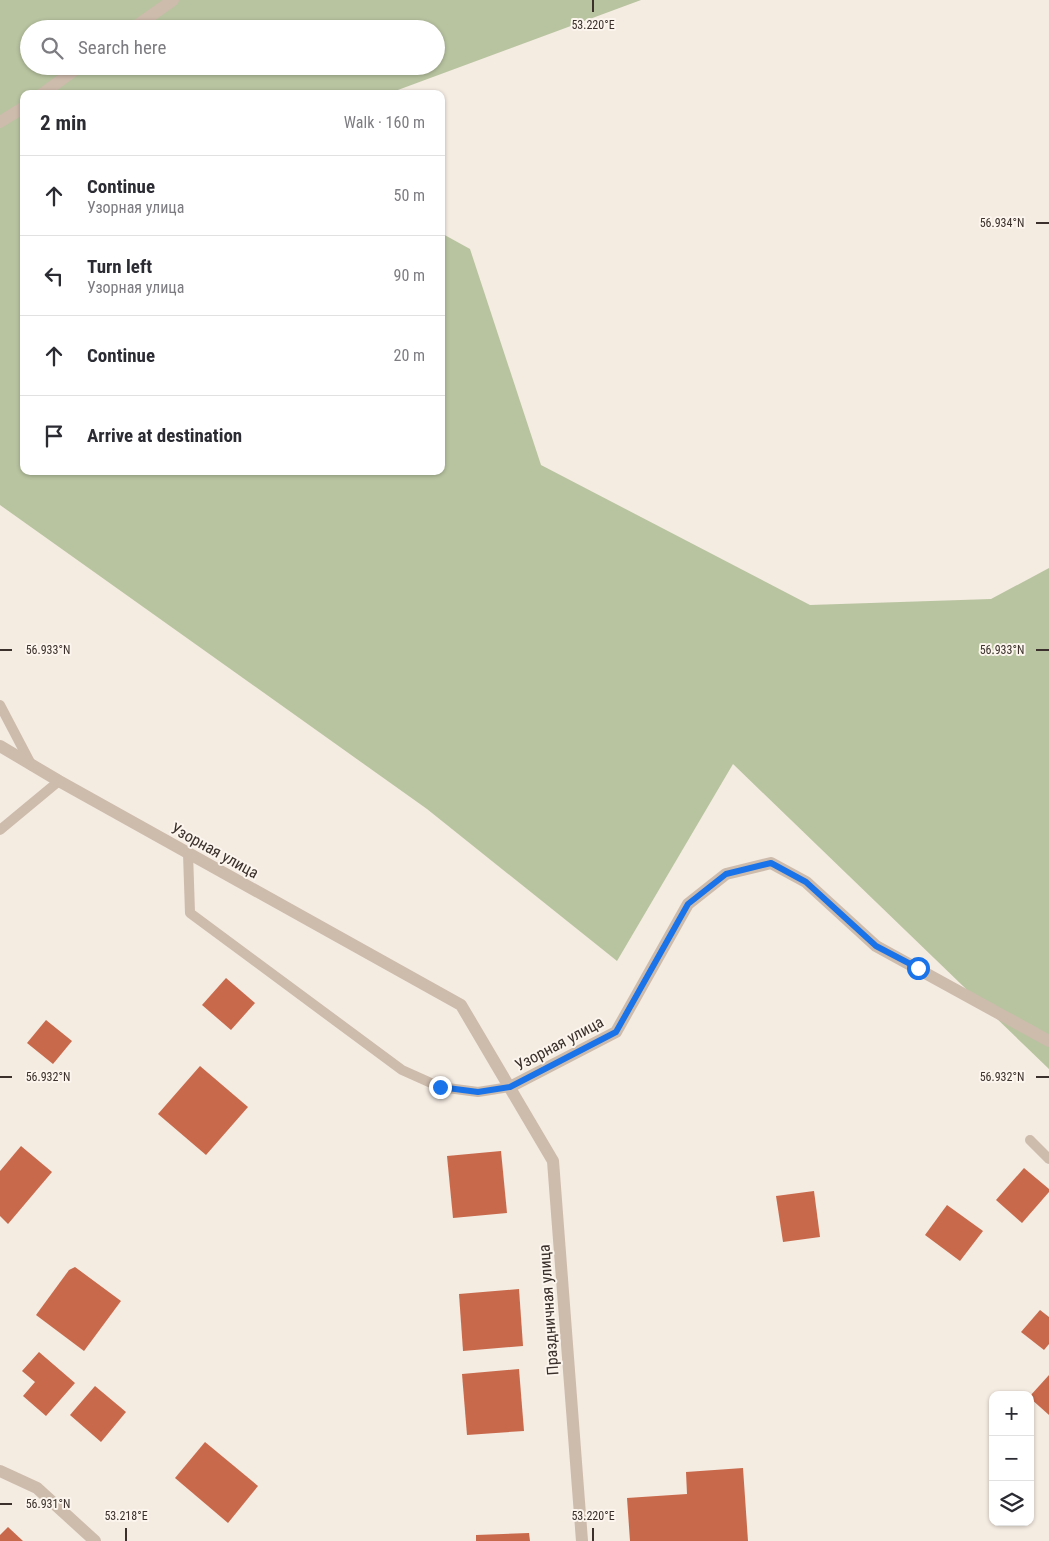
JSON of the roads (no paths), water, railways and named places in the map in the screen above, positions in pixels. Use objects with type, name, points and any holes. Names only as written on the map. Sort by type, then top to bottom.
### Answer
[{"type":"street","points":[[145,20],[173,0]]},
{"type":"street","points":[[47,90],[68,75]]},
{"type":"street","points":[[0,122],[20,110]]},
{"type":"street","name":"Узорная улица","points":[[0,746],[32,766],[461,1005],[510,1087],[616,1032],[688,904],[726,874],[771,863],[806,882],[876,946],[1049,1041]]},
{"type":"street","name":"Праздничная улица","points":[[510,1087],[553,1161],[582,1541]]},
{"type":"street","points":[[0,1471],[37,1488],[95,1541]]},
{"type":"lane","points":[[0,705],[32,766]]},
{"type":"lane","points":[[0,830],[59,781]]},
{"type":"lane","points":[[188,853],[190,913],[402,1070],[440,1087],[478,1092],[510,1087]]},
{"type":"lane","points":[[1030,1140],[1049,1160]]}]
